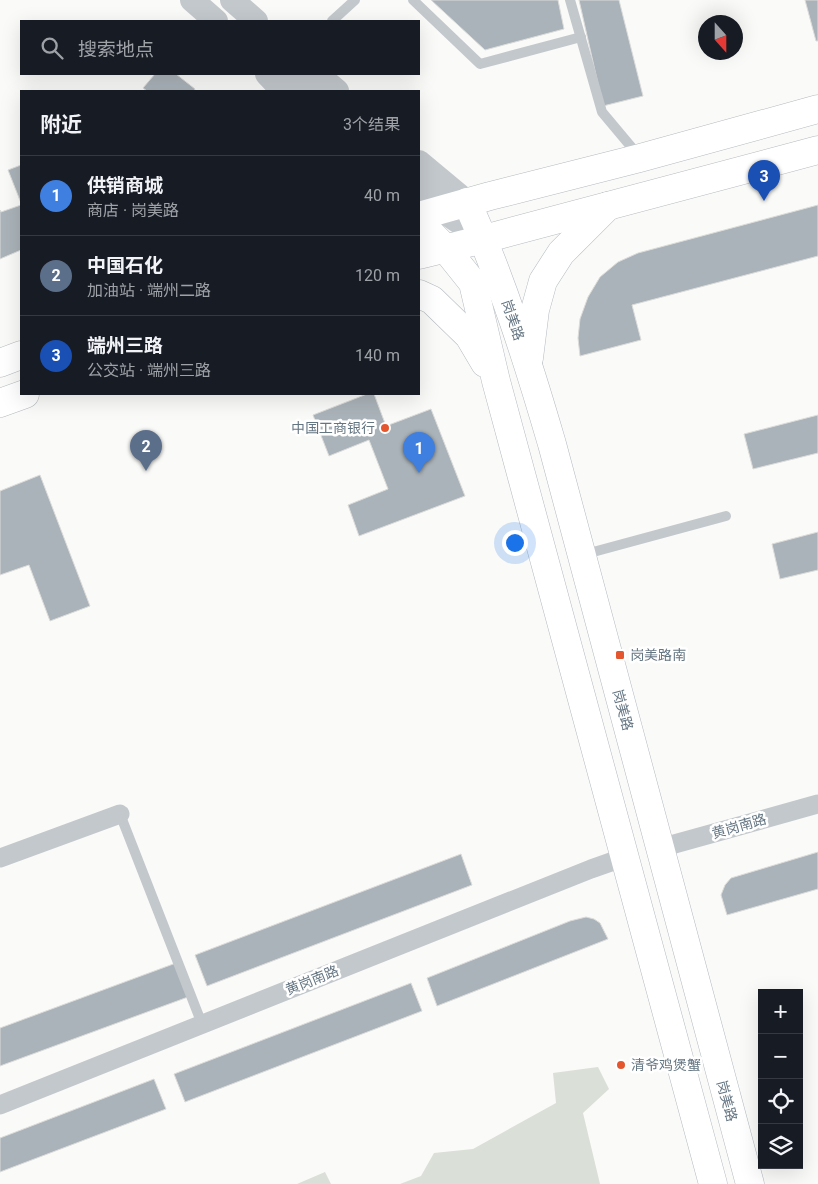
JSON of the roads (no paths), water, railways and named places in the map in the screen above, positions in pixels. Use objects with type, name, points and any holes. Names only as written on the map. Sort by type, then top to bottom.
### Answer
[{"type":"main road","points":[[713,1184],[496,381],[473,283],[445,248],[426,216],[467,202],[640,158],[818,109]]},
{"type":"main road","points":[[420,255],[818,150]]},
{"type":"main road","points":[[640,158],[651,194]]},
{"type":"main road","name":"岗美路","points":[[467,202],[484,239],[504,292],[529,365],[552,444],[750,1184]]},
{"type":"main road","points":[[529,365],[535,310],[543,281],[561,254],[608,206]]},
{"type":"main road","points":[[420,294],[432,300],[469,336],[496,381]]},
{"type":"main road","points":[[0,403],[21,395]]},
{"type":"main road","points":[[516,454],[552,444]]},
{"type":"street","points":[[192,0],[215,20]]},
{"type":"street","points":[[232,0],[255,20]]},
{"type":"street","points":[[318,75],[336,90]]},
{"type":"street","points":[[280,84],[307,90]]},
{"type":"street","points":[[420,163],[467,202]]},
{"type":"street","points":[[420,193],[426,216],[484,239]]},
{"type":"street","name":"黄岗南路","points":[[660,848],[818,804]]},
{"type":"street","points":[[0,858],[120,814]]},
{"type":"street","name":"黄岗南路","points":[[0,1105],[625,857]]},
{"type":"lane","points":[[333,20],[354,0]]},
{"type":"lane","points":[[413,0],[480,64],[581,38]]},
{"type":"lane","points":[[570,0],[602,112],[640,158]]},
{"type":"lane","points":[[582,555],[726,516]]},
{"type":"lane","points":[[120,814],[202,1024]]},
{"type":"place","name":"端州三路","points":[[764,201]]},
{"type":"place","name":"中国工商银行","points":[[385,428]]},
{"type":"place","name":"中国石化","points":[[146,471]]},
{"type":"place","name":"供销商城","points":[[419,473]]},
{"type":"place","name":"岗美路南","points":[[620,655]]},
{"type":"place","name":"清爷鸡煲蟹","points":[[621,1065]]}]
